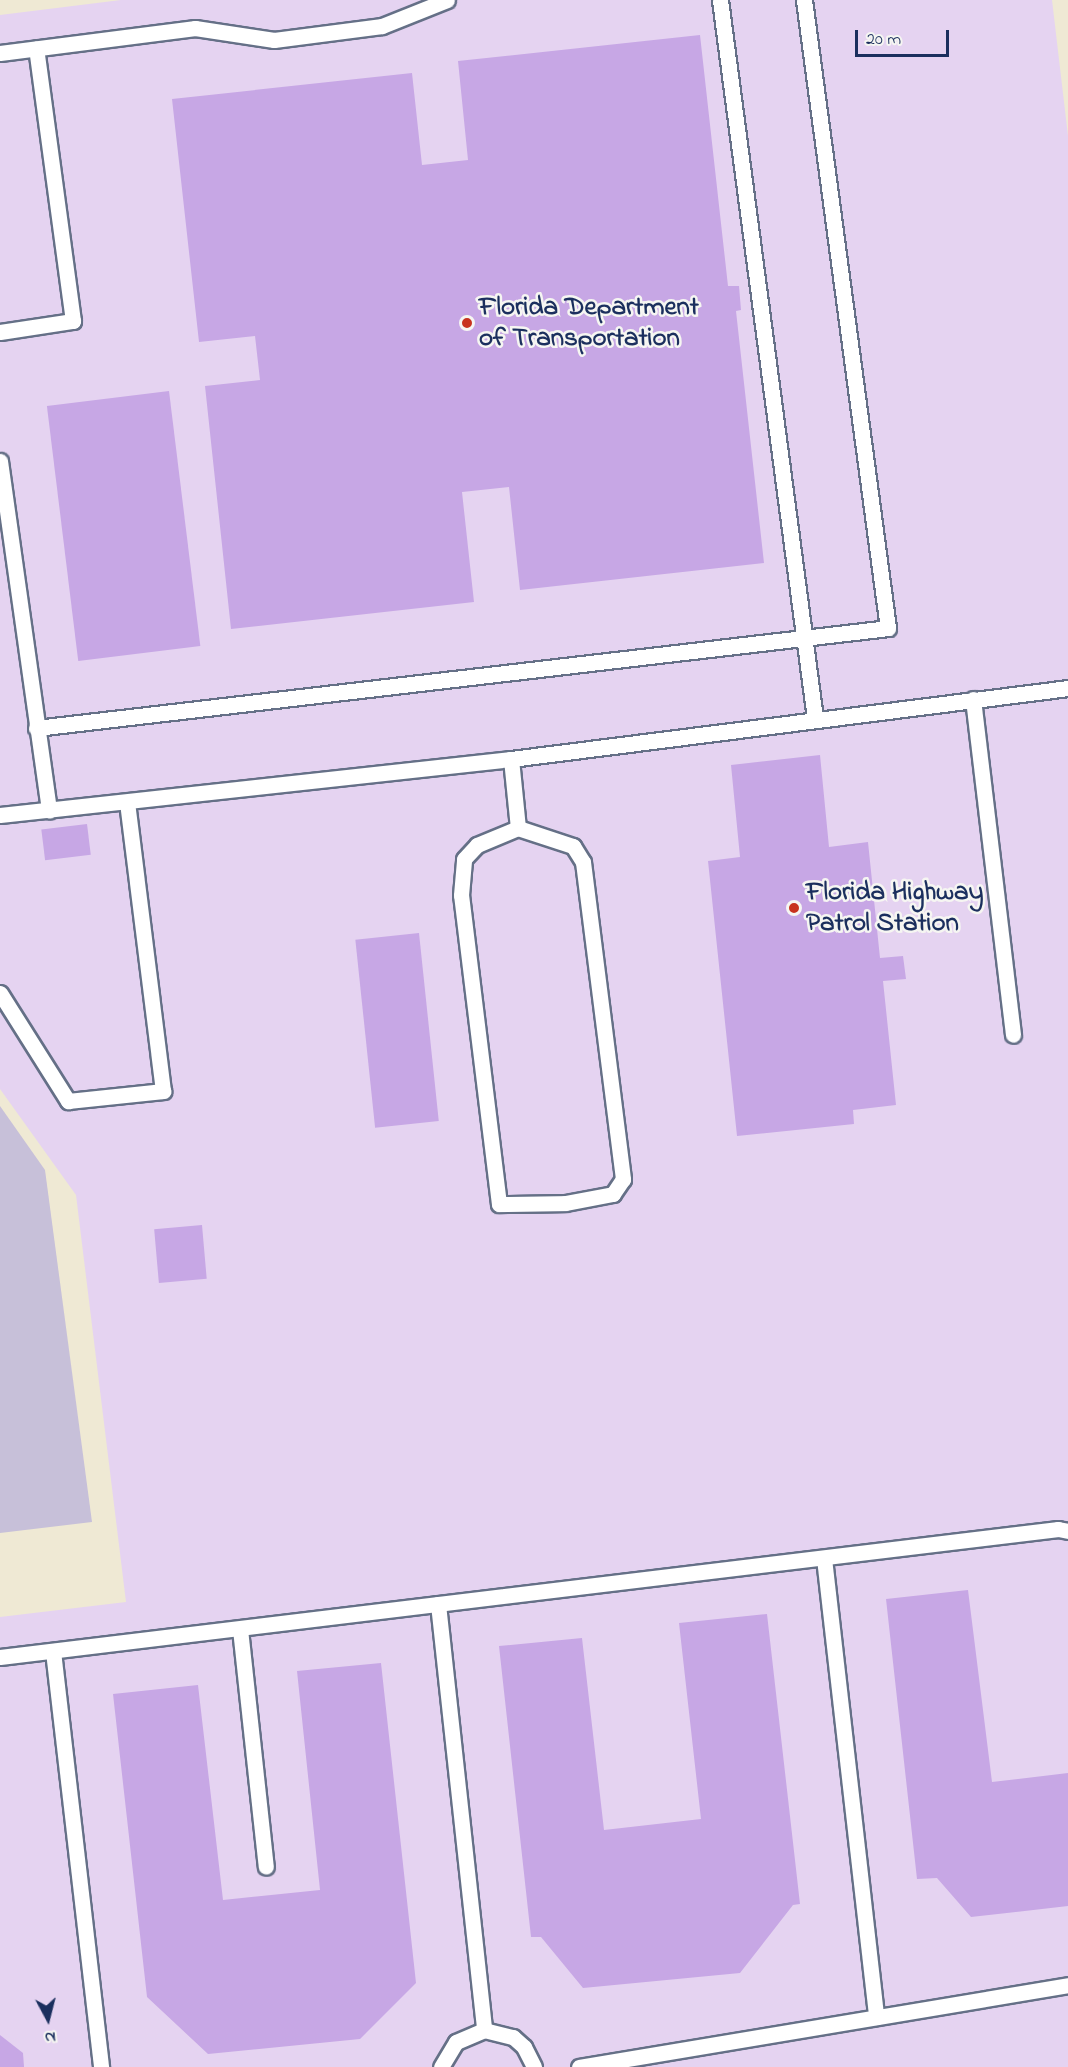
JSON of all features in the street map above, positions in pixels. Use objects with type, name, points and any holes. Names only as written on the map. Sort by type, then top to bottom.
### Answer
[{"type":"lane","points":[[0,53],[195,28],[274,40],[382,26],[447,0]]},
{"type":"lane","points":[[720,0],[815,719]]},
{"type":"lane","points":[[36,728],[888,628],[804,0]]},
{"type":"lane","points":[[0,332],[73,321],[36,48]]},
{"type":"lane","points":[[0,460],[49,811]]},
{"type":"lane","points":[[0,815],[127,804],[511,759],[1068,688]]},
{"type":"lane","points":[[974,699],[1013,1035]]},
{"type":"lane","points":[[511,759],[518,828]]},
{"type":"lane","points":[[0,993],[68,1101],[163,1091],[127,804]]},
{"type":"lane","points":[[518,828],[573,846],[583,862],[623,1179],[613,1194],[565,1203],[499,1204],[461,895],[464,859],[477,845],[518,828]]},
{"type":"lane","points":[[0,1658],[1058,1529],[1068,1531]]},
{"type":"lane","points":[[824,1558],[876,2017]]},
{"type":"lane","points":[[438,1605],[484,2030]]},
{"type":"lane","points":[[240,1629],[266,1867]]},
{"type":"lane","points":[[53,1651],[101,2067]]},
{"type":"lane","points":[[579,2067],[1068,1985]]},
{"type":"lane","points":[[441,2067],[456,2042],[484,2030],[513,2037],[524,2047],[534,2067]]},
{"type":"shaded area","points":[[121,0],[1052,0],[1068,136],[1068,2067],[0,2067],[0,1617],[126,1602],[76,1195],[0,1089],[0,15]]},
{"type":"shaded area","points":[[0,1106],[45,1170],[92,1522],[0,1533]]},
{"type":"building","name":"Florida Department of Transportation","points":[[700,35],[728,286],[739,286],[741,310],[736,311],[764,563],[520,590],[509,487],[462,492],[474,602],[231,629],[205,386],[260,380],[255,336],[199,342],[172,99],[412,73],[422,165],[468,160],[458,61]]},
{"type":"building","points":[[169,391],[200,646],[78,661],[47,406]]},
{"type":"building","name":"Florida Highway Patrol Station","points":[[820,755],[829,847],[868,842],[880,958],[903,956],[906,979],[883,981],[896,1105],[853,1110],[854,1124],[737,1136],[708,861],[740,857],[731,765]]},
{"type":"building","points":[[87,824],[91,855],[45,860],[41,830]]},
{"type":"building","points":[[419,933],[439,1121],[375,1128],[355,940]]},
{"type":"building","points":[[202,1225],[207,1279],[159,1283],[154,1229]]},
{"type":"building","points":[[968,1590],[992,1782],[1068,1773],[1068,1906],[971,1917],[937,1878],[917,1879],[886,1599]]},
{"type":"building","points":[[767,1614],[800,1904],[793,1905],[740,1973],[583,1988],[541,1937],[531,1937],[499,1646],[582,1638],[604,1830],[701,1819],[679,1623]]},
{"type":"building","points":[[381,1663],[416,1983],[360,2039],[208,2054],[147,1997],[113,1694],[198,1685],[223,1900],[320,1890],[297,1671]]},
{"type":"building","points":[[0,2035],[23,2053],[24,2067],[0,2067]]},
{"type":"place","name":"Florida Department of Transportation","points":[[467,323]]},
{"type":"place","name":"Florida Highway Patrol Station","points":[[794,908]]}]
